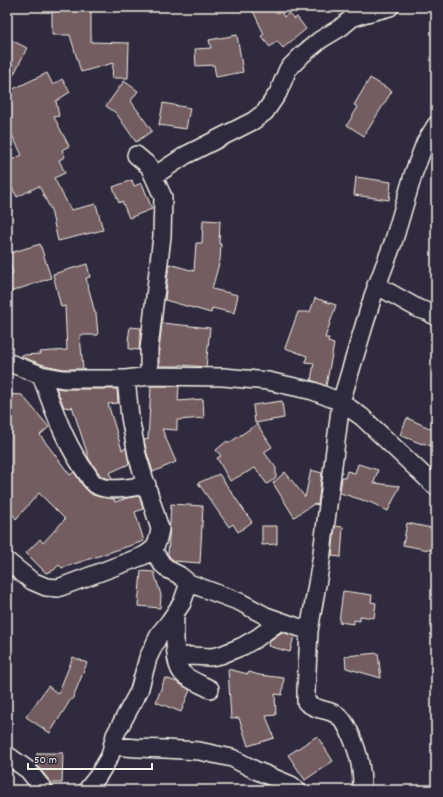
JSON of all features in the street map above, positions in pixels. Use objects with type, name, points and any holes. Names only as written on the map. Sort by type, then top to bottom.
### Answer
[{"type":"street","points":[[154,176],[186,155],[253,121],[265,112],[278,93],[288,69],[302,54],[320,40],[340,28],[352,18],[390,7]]},
{"type":"street","points":[[361,790],[361,771],[356,748],[348,728],[339,716],[332,712],[312,707],[306,702],[309,631],[321,561],[341,402],[376,285],[393,243],[414,172],[425,143],[436,125]]},
{"type":"street","points":[[136,155],[149,166],[154,176],[163,197],[164,212],[149,349],[149,376]]},
{"type":"street","points":[[376,285],[436,317]]},
{"type":"street","points":[[7,362],[41,375],[63,379],[126,379],[149,376],[223,377],[268,381],[313,391],[341,402],[362,417],[436,486]]},
{"type":"street","points":[[41,375],[70,448],[82,468],[96,486],[110,489],[146,485]]},
{"type":"street","points":[[7,561],[32,582],[46,587],[58,588],[143,556],[153,550],[158,541],[160,529],[137,455],[130,417],[126,379]]},
{"type":"street","points":[[153,550],[162,564],[189,583],[240,602],[266,616],[309,631]]},
{"type":"street","points":[[87,790],[98,776],[110,756],[115,735],[139,691],[148,658],[160,633],[182,603],[189,583]]},
{"type":"street","points":[[175,614],[175,649],[177,662],[182,673],[210,689]]},
{"type":"street","points":[[177,657],[211,657],[221,655],[243,646],[257,638],[280,621]]},
{"type":"street","points":[[112,746],[199,751],[232,758],[255,770],[291,785],[297,790]]},
{"type":"street","points":[[7,755],[28,770],[44,790]]},
{"type":"building","points":[[52,7],[91,7],[91,42],[129,43],[128,78],[112,78],[113,63],[81,72],[70,35],[52,35]]},
{"type":"building","points":[[251,7],[279,7],[284,17],[289,13],[294,19],[297,17],[306,29],[283,48],[277,41],[270,47],[261,36],[264,34]]},
{"type":"building","points":[[237,35],[243,72],[216,77],[214,65],[196,66],[195,49],[211,48],[209,40]]},
{"type":"building","points":[[7,38],[27,48],[7,88]]},
{"type":"building","points":[[47,73],[53,85],[62,79],[70,92],[56,101],[59,116],[54,117],[69,146],[62,150],[65,157],[59,160],[65,173],[54,178],[71,210],[96,204],[103,230],[58,241],[51,210],[39,186],[17,197],[7,178],[7,162],[22,155],[7,125],[7,92]]},
{"type":"building","points":[[370,78],[392,91],[364,136],[347,125],[358,107],[354,105]]},
{"type":"building","points":[[124,81],[138,91],[131,101],[152,131],[136,142],[116,113],[106,106]]},
{"type":"building","points":[[163,103],[190,108],[186,129],[159,125]]},
{"type":"building","points":[[356,177],[391,182],[389,200],[354,195]]},
{"type":"building","points":[[132,180],[134,186],[142,183],[152,209],[129,218],[122,201],[119,203],[113,187]]},
{"type":"building","points":[[203,220],[220,221],[220,260],[212,289],[238,295],[234,313],[212,308],[211,313],[165,300],[169,264],[194,271],[196,243],[202,243]]},
{"type":"building","points":[[40,244],[51,278],[7,293],[7,274],[13,273],[7,254]]},
{"type":"building","points":[[87,264],[90,277],[86,278],[96,313],[98,335],[80,335],[83,369],[64,369],[44,365],[22,357],[22,355],[41,354],[40,352],[67,350],[65,306],[61,307],[53,274]]},
{"type":"building","points":[[315,298],[336,305],[325,338],[329,338],[328,342],[334,344],[326,386],[311,380],[314,363],[305,362],[307,356],[285,348],[298,312],[310,312]]},
{"type":"building","points":[[162,323],[210,328],[206,367],[180,365],[159,366]]},
{"type":"building","points":[[130,327],[141,328],[139,350],[129,349],[128,340]]},
{"type":"building","points":[[151,386],[179,386],[178,401],[203,399],[204,418],[177,420],[177,430],[162,429],[176,462],[153,472],[144,440],[148,439]]},
{"type":"building","points":[[56,388],[117,389],[118,403],[108,404],[122,450],[126,448],[129,464],[109,473],[112,478],[110,479],[101,476],[89,459],[72,406],[71,408],[64,407]]},
{"type":"building","points":[[7,394],[22,395],[49,427],[40,435],[70,475],[74,472],[89,492],[100,497],[114,499],[115,502],[139,496],[143,509],[135,512],[144,541],[62,568],[59,565],[54,570],[46,573],[26,553],[40,539],[43,543],[65,519],[39,493],[16,519],[7,507]]},
{"type":"building","points":[[282,401],[284,418],[255,423],[253,405]]},
{"type":"building","points":[[407,418],[436,431],[436,448],[400,435]]},
{"type":"building","points":[[257,424],[272,447],[264,452],[276,468],[276,478],[267,484],[255,468],[230,481],[217,458],[221,456],[216,450],[227,441],[229,443]]},
{"type":"building","points":[[358,464],[378,470],[374,483],[400,486],[388,511],[372,503],[340,493],[342,477],[345,478],[347,471],[355,473]]},
{"type":"building","points":[[311,470],[322,473],[318,505],[314,504],[294,517],[273,483],[285,472],[305,497]]},
{"type":"building","points":[[219,474],[252,522],[238,532],[233,524],[229,527],[198,483]]},
{"type":"building","points":[[171,504],[203,506],[200,563],[174,561],[168,555]]},
{"type":"building","points":[[407,523],[436,529],[434,551],[403,545]]},
{"type":"building","points":[[262,526],[277,526],[277,544],[262,545]]},
{"type":"building","points":[[335,526],[343,527],[341,557],[332,556]]},
{"type":"building","points":[[141,571],[154,572],[161,595],[160,608],[138,606]]},
{"type":"building","points":[[343,591],[372,595],[371,602],[376,603],[374,618],[360,616],[360,621],[354,620],[354,624],[339,622]]},
{"type":"building","points":[[282,632],[294,636],[290,652],[268,646],[269,641]]},
{"type":"building","points":[[378,653],[381,678],[346,668],[345,656]]},
{"type":"building","points":[[73,657],[87,663],[72,700],[71,699],[50,733],[26,717],[48,686],[58,694]]},
{"type":"building","points":[[228,669],[248,674],[249,672],[259,675],[284,678],[282,695],[275,694],[276,715],[266,716],[274,738],[248,746],[239,718],[231,719]]},
{"type":"building","points":[[165,678],[177,682],[190,690],[181,712],[156,702]]},
{"type":"building","points":[[317,736],[333,761],[305,780],[288,755]]},
{"type":"building","points":[[37,753],[63,753],[62,783],[51,783],[37,765]]}]
